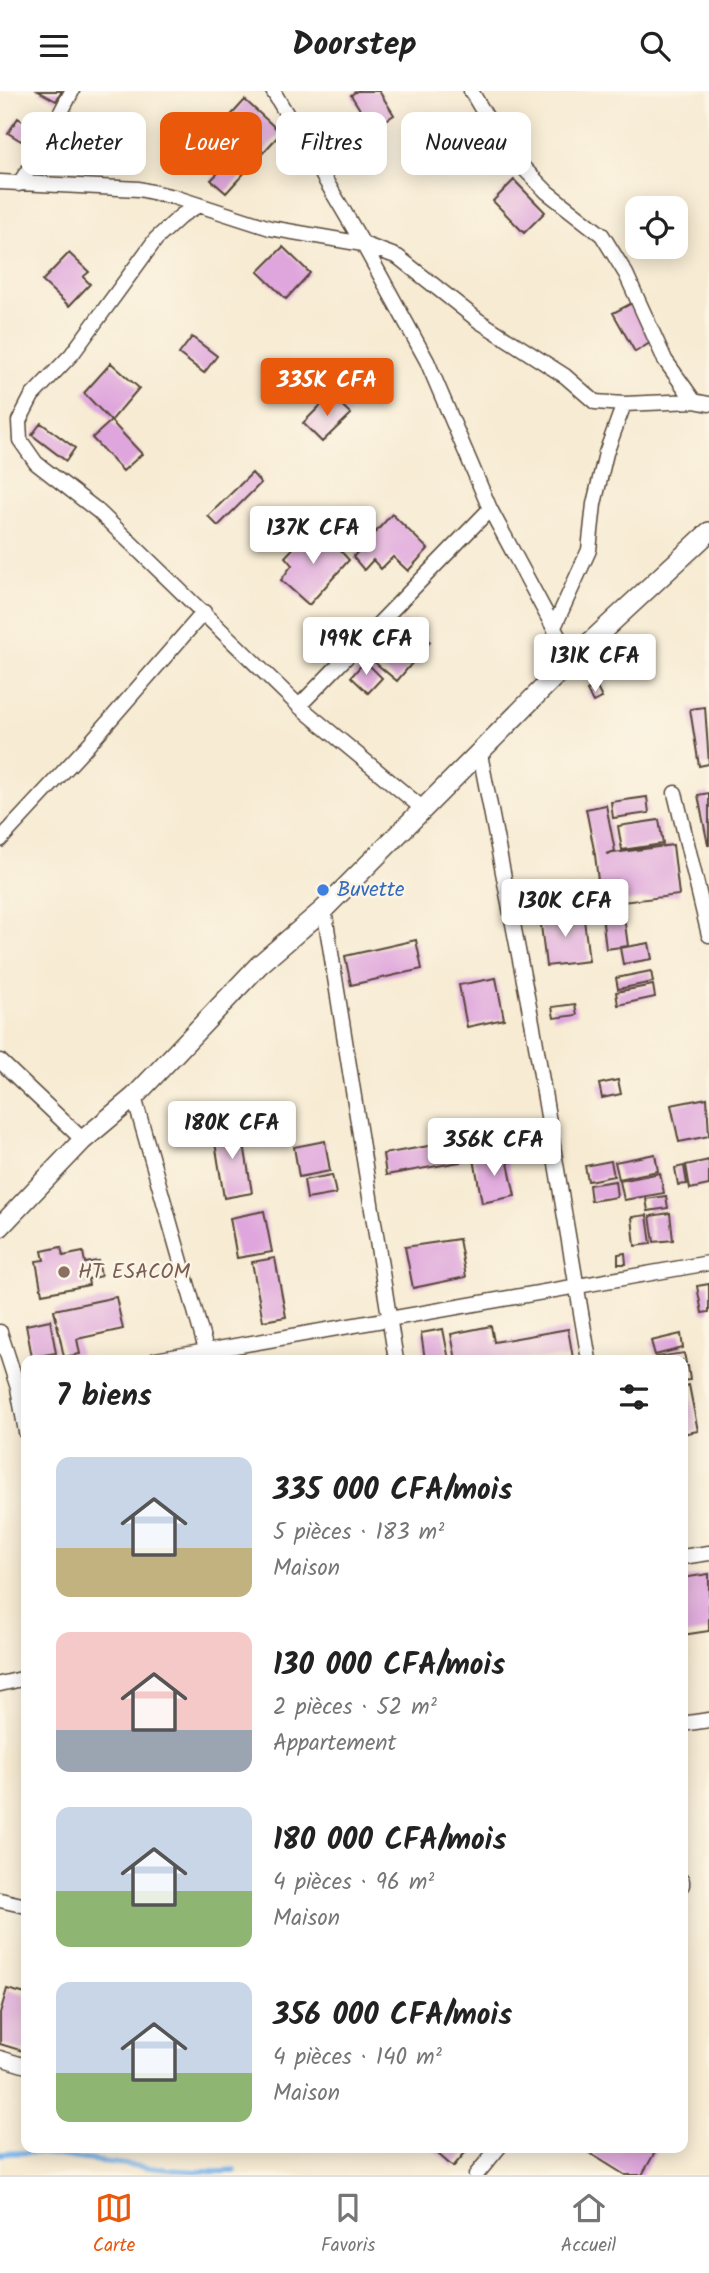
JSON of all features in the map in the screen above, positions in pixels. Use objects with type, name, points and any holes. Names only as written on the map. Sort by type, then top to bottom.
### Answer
[{"type":"street","points":[[19,184],[39,154],[72,91]]},
{"type":"street","points":[[274,91],[427,361],[489,509],[571,660]]},
{"type":"street","points":[[471,91],[506,150],[547,192],[602,235],[626,274],[665,361],[702,403]]},
{"type":"street","points":[[0,182],[139,189],[270,228],[363,244],[398,257],[479,321],[565,376],[595,402],[702,403]]},
{"type":"street","points":[[199,205],[182,215],[156,239],[72,354],[32,396],[19,421],[20,440],[37,463],[98,511],[299,706],[422,808]]},
{"type":"street","points":[[554,627],[589,550],[597,491],[624,404]]},
{"type":"street","points":[[299,706],[489,509]]},
{"type":"street","points":[[0,1227],[83,1140],[134,1097],[259,965],[324,909],[571,660],[709,532]]},
{"type":"street","points":[[0,840],[96,736],[204,612]]},
{"type":"street","points":[[480,754],[533,1027],[588,1355]]},
{"type":"street","points":[[675,793],[709,935]]},
{"type":"street","points":[[324,909],[395,1355]]},
{"type":"street","points":[[0,1061],[83,1140]]},
{"type":"street","points":[[134,1097],[208,1354],[389,1318],[709,1263]]},
{"type":"street","points":[[0,1332],[21,1384]]},
{"type":"street","points":[[688,1556],[709,1553]]},
{"type":"street","points":[[0,1684],[21,1679]]},
{"type":"street","points":[[688,1723],[709,1720]]},
{"type":"street","points":[[0,1900],[21,1905]]},
{"type":"street","points":[[0,2058],[21,2064]]},
{"type":"street","points":[[475,2175],[494,2153]]},
{"type":"building","points":[[38,91],[62,91],[56,101]]},
{"type":"building","points":[[357,91],[379,91],[394,115],[387,119],[387,112],[362,112],[351,95]]},
{"type":"building","points":[[245,100],[258,112],[234,112]]},
{"type":"building","points":[[262,116],[276,128],[276,138],[262,154]]},
{"type":"building","points":[[18,118],[21,120],[21,141],[8,133]]},
{"type":"building","points":[[216,175],[242,175],[226,193],[211,180]]},
{"type":"building","points":[[514,180],[545,212],[524,233],[493,201]]},
{"type":"building","points":[[283,247],[310,273],[286,299],[258,272]]},
{"type":"building","points":[[69,253],[89,272],[83,277],[90,284],[69,306],[42,281]]},
{"type":"building","points":[[632,303],[653,341],[635,352],[613,313]]},
{"type":"building","points":[[192,337],[217,356],[204,373],[179,354]]},
{"type":"building","points":[[111,363],[139,388],[111,421],[84,393]]},
{"type":"building","points":[[331,395],[351,414],[322,442],[303,423]]},
{"type":"building","points":[[111,421],[142,454],[123,471],[92,438]]},
{"type":"building","points":[[41,423],[75,448],[66,461],[32,435]]},
{"type":"building","points":[[252,473],[261,483],[218,526],[208,516]]},
{"type":"building","points":[[392,514],[428,549],[408,571],[393,557],[381,569],[373,560],[364,570],[353,557]]},
{"type":"building","points":[[315,532],[325,534],[349,560],[309,605],[281,580],[292,565],[285,557],[300,541],[303,544]]},
{"type":"building","points":[[404,621],[430,642],[397,681],[372,660]]},
{"type":"building","points":[[365,661],[382,678],[368,693],[351,677]]},
{"type":"building","points":[[596,686],[602,698],[593,702],[587,691]]},
{"type":"building","points":[[705,707],[709,764],[699,766],[690,709]]},
{"type":"building","points":[[709,793],[709,845],[708,845],[698,795]]},
{"type":"building","points":[[647,797],[649,813],[613,818],[611,802]]},
{"type":"building","points":[[606,805],[615,851],[606,854],[673,845],[679,895],[622,902],[628,946],[606,949],[595,855],[586,809]]},
{"type":"building","points":[[659,820],[663,844],[622,850],[618,826]]},
{"type":"building","points":[[583,911],[589,961],[546,966],[540,917]]},
{"type":"building","points":[[416,940],[422,969],[351,985],[345,956]]},
{"type":"building","points":[[649,943],[652,959],[623,964],[620,948]]},
{"type":"building","points":[[651,971],[653,982],[618,989],[616,978]]},
{"type":"building","points":[[496,978],[504,1019],[467,1027],[459,985]]},
{"type":"building","points":[[653,985],[655,997],[618,1005],[616,992]]},
{"type":"building","points":[[575,1004],[577,1015],[554,1018],[552,1007]]},
{"type":"building","points":[[618,1080],[621,1094],[602,1098],[599,1084]]},
{"type":"building","points":[[707,1098],[709,1136],[679,1142],[671,1105]]},
{"type":"building","points":[[241,1125],[252,1193],[224,1198],[213,1130]]},
{"type":"building","points":[[325,1141],[330,1171],[299,1177],[294,1147]]},
{"type":"building","points":[[457,1141],[460,1162],[386,1175],[383,1154]]},
{"type":"building","points":[[506,1153],[515,1196],[482,1203],[474,1159]]},
{"type":"building","points":[[655,1154],[658,1171],[619,1179],[615,1162]]},
{"type":"building","points":[[709,1160],[709,1185],[690,1189],[686,1165]]},
{"type":"building","points":[[611,1161],[614,1176],[588,1181],[585,1166]]},
{"type":"building","points":[[684,1166],[687,1184],[678,1185],[675,1168]]},
{"type":"building","points":[[660,1173],[664,1193],[624,1200],[620,1181]]},
{"type":"building","points":[[332,1175],[336,1194],[307,1199],[304,1180]]},
{"type":"building","points":[[615,1181],[617,1197],[591,1201],[589,1185]]},
{"type":"building","points":[[666,1196],[668,1208],[648,1211],[646,1199]]},
{"type":"building","points":[[264,1211],[272,1252],[237,1258],[230,1218]]},
{"type":"building","points":[[670,1213],[673,1240],[654,1242],[650,1216]]},
{"type":"building","points":[[647,1215],[651,1244],[635,1246],[632,1217]]},
{"type":"building","points":[[459,1239],[466,1277],[413,1288],[405,1247]]},
{"type":"building","points":[[61,1247],[63,1256],[83,1252],[85,1263],[98,1261],[101,1276],[88,1279],[89,1285],[42,1294],[36,1261],[44,1260],[42,1251]]},
{"type":"building","points":[[625,1253],[626,1264],[618,1264],[618,1254]]},
{"type":"building","points":[[275,1258],[286,1317],[263,1321],[252,1262]]},
{"type":"building","points":[[709,1284],[709,1312],[702,1313],[697,1286]]},
{"type":"building","points":[[116,1297],[123,1329],[77,1339],[80,1354],[64,1355],[54,1310]]},
{"type":"building","points":[[50,1320],[56,1353],[32,1355],[26,1325]]},
{"type":"building","points":[[491,1326],[494,1342],[568,1329],[572,1355],[455,1355],[451,1334]]},
{"type":"building","points":[[443,1329],[448,1355],[424,1355],[421,1333]]},
{"type":"building","points":[[681,1334],[683,1348],[655,1355],[651,1341]]},
{"type":"building","points":[[688,1385],[698,1431],[688,1433]]},
{"type":"building","points":[[709,1574],[709,1631],[688,1634],[688,1577]]},
{"type":"building","points":[[7,1989],[21,1993],[21,2050],[0,2044],[0,2013]]},
{"type":"building","points":[[437,2153],[465,2153],[453,2167]]},
{"type":"building","points":[[590,2153],[655,2153],[642,2175],[625,2175]]},
{"type":"waterway","points":[[0,2154],[35,2153],[162,2169],[235,2171]]},
{"type":"place","name":"Buvette","points":[[323,890]]},
{"type":"place","name":"HT ESACOM","points":[[64,1272]]}]
